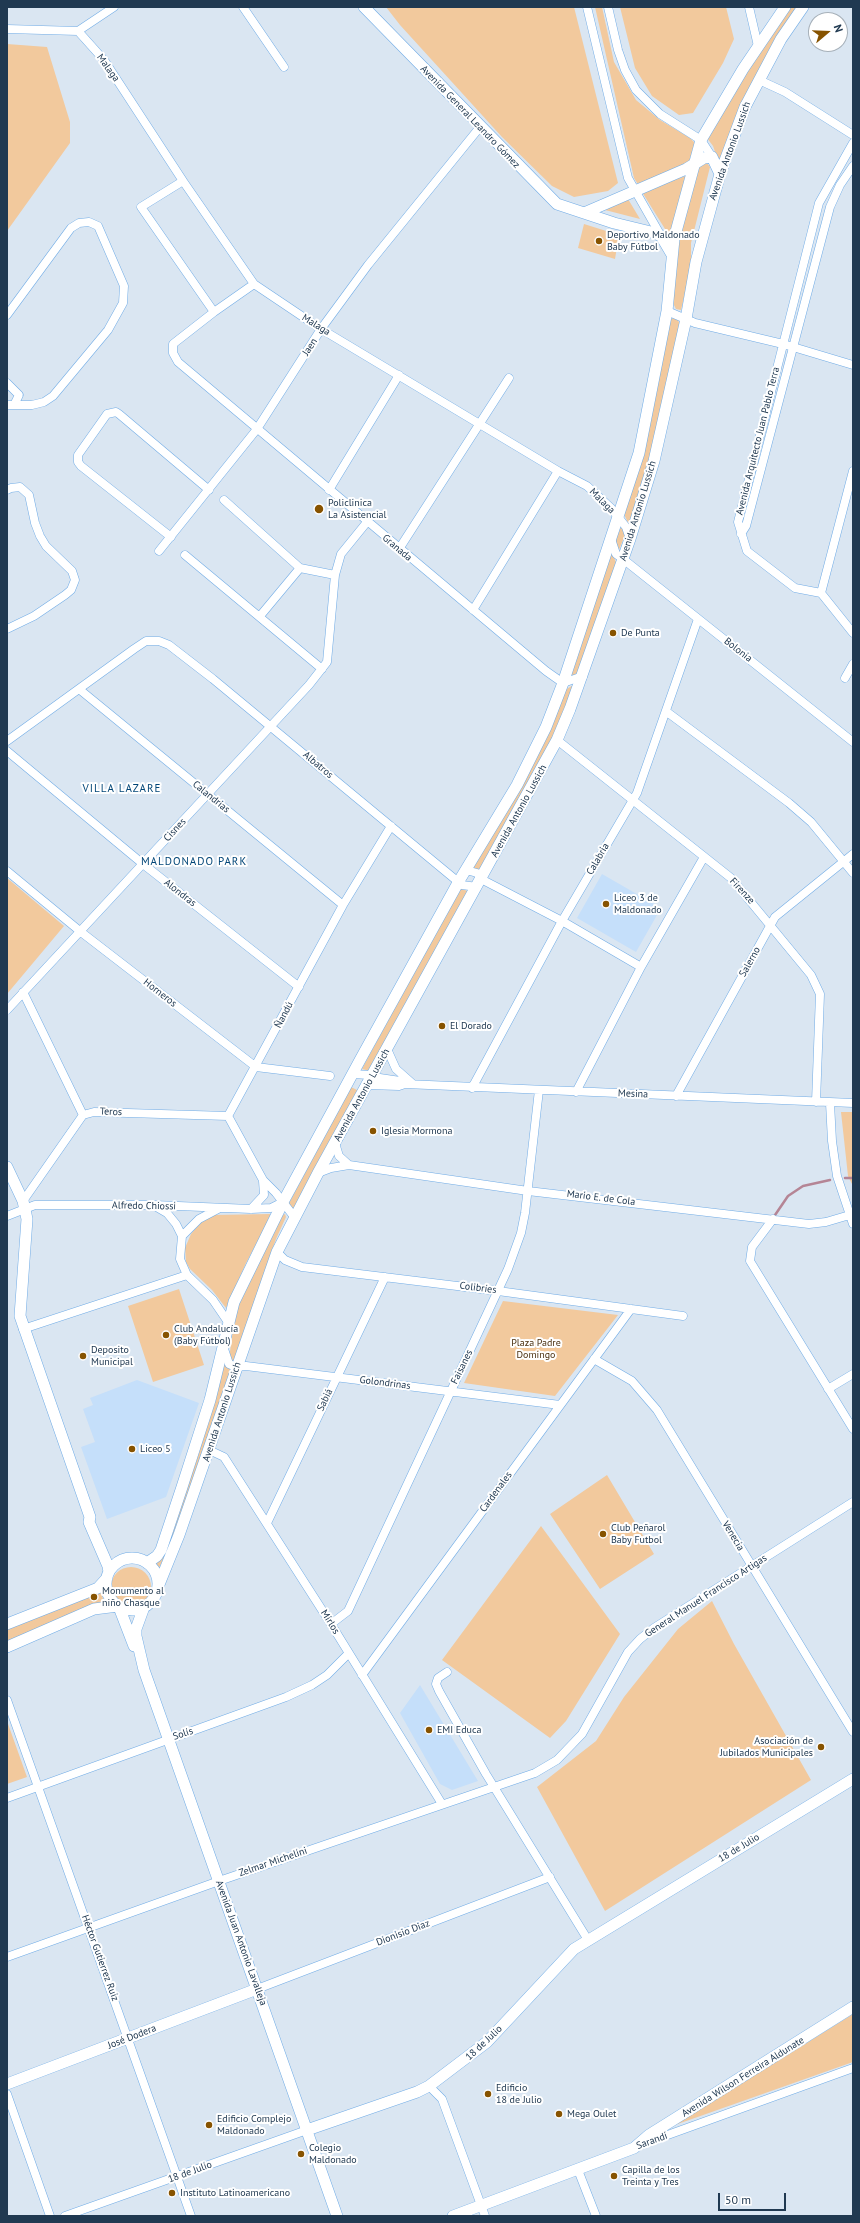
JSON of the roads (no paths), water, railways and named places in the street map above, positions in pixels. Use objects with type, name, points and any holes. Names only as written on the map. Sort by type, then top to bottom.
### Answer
[{"type":"main road","name":"Avenida General Leandro Gómez","points":[[364,7],[556,204],[660,236]]},
{"type":"main road","name":"Avenida Antonio Lussich","points":[[147,1563],[157,1556],[163,1543],[210,1400],[234,1302],[283,1202],[459,881],[517,785],[546,727],[563,683],[639,453],[667,311],[671,253],[702,140],[721,104],[785,7]]},
{"type":"main road","name":"Avenida Antonio Lussich","points":[[158,1587],[179,1535],[209,1450],[236,1366],[277,1252],[318,1173],[336,1143],[557,740],[583,676],[623,560],[659,442],[686,319],[696,262],[720,174],[745,108],[781,39],[803,7]]},
{"type":"main road","points":[[584,213],[636,192],[694,165],[699,159],[712,157],[720,174]]},
{"type":"main road","points":[[660,236],[671,253]]},
{"type":"main road","points":[[7,1167],[24,1205],[27,1218],[20,1316],[23,1329],[90,1517],[110,1552],[116,1557],[124,1559],[140,1559],[147,1563],[153,1569],[157,1578],[158,1587],[156,1595],[144,1608],[129,1610],[118,1607],[94,1609],[7,1646]]},
{"type":"main road","points":[[90,1517],[89,1522],[108,1566],[107,1590],[109,1597],[118,1607]]},
{"type":"main road","points":[[7,1624],[98,1588],[118,1562],[124,1559]]},
{"type":"main road","name":"Avenida Juan Antonio Lavalleja","points":[[118,1607],[140,1664],[144,1670]]},
{"type":"main road","name":"Avenida Juan Antonio Lavalleja","points":[[144,1608],[136,1629],[136,1636],[144,1670],[337,2216]]},
{"type":"main road","name":"18 de Julio","points":[[307,2130],[417,2092],[429,2086],[487,2042],[562,1960],[588,1940],[853,1779]]},
{"type":"main road","name":"José Dodera","points":[[7,2084],[257,1989]]},
{"type":"main road","name":"Avenida Wilson Ferreira Aldunate","points":[[634,2148],[649,2135],[853,2008]]},
{"type":"main road","name":"Sarandí","points":[[453,2216],[483,2211],[578,2170],[634,2148]]},
{"type":"street","points":[[7,29],[78,31],[114,7]]},
{"type":"street","points":[[243,7],[284,67]]},
{"type":"street","points":[[587,7],[628,178],[660,236]]},
{"type":"street","points":[[608,7],[618,50],[625,70],[636,90],[660,114],[702,140],[712,157]]},
{"type":"street","points":[[749,7],[758,46]]},
{"type":"street","name":"Malaga","points":[[78,31],[104,60],[183,181],[254,284],[321,329],[558,471],[587,486],[618,517],[630,538]]},
{"type":"street","points":[[759,80],[785,92],[853,135]]},
{"type":"street","name":"Jaen","points":[[159,551],[257,429],[321,329],[368,265],[480,127]]},
{"type":"street","name":"Avenida Arquitecto Juan Pablo Terra","points":[[741,534],[738,522],[819,203],[853,142]]},
{"type":"street","name":"Avenida Arquitecto Juan Pablo Terra","points":[[741,534],[746,526],[830,207],[840,185],[853,166]]},
{"type":"street","points":[[183,181],[141,207],[214,312],[254,284]]},
{"type":"street","points":[[7,315],[71,228],[79,223],[89,222],[98,226],[124,286],[124,303],[108,330],[53,396],[44,402],[32,405],[11,405]]},
{"type":"street","points":[[667,311],[695,323],[783,344],[853,365]]},
{"type":"street","name":"Granada","points":[[214,312],[173,344],[173,353],[178,362],[366,522],[546,671],[563,683]]},
{"type":"street","points":[[328,490],[399,375]]},
{"type":"street","points":[[399,549],[508,378]]},
{"type":"street","points":[[7,383],[18,395],[18,402],[11,405]]},
{"type":"street","points":[[171,537],[81,466],[78,462],[78,455],[107,414],[116,412],[119,414],[209,490]]},
{"type":"street","points":[[473,610],[558,471]]},
{"type":"street","points":[[821,593],[853,471]]},
{"type":"street","points":[[7,490],[20,487],[29,495],[35,523],[40,536],[46,546],[72,571],[74,580],[71,590],[65,595],[34,616],[7,629]]},
{"type":"street","points":[[224,500],[300,568],[335,575]]},
{"type":"street","points":[[185,555],[322,669],[327,662],[335,575],[341,554],[366,522]]},
{"type":"street","points":[[741,534],[747,552],[796,588],[821,593],[853,633]]},
{"type":"street","name":"Bolonia","points":[[611,539],[616,554],[623,560],[853,742]]},
{"type":"street","points":[[260,616],[300,568]]},
{"type":"street","name":"Calabria","points":[[472,1088],[562,922],[632,799],[637,793],[667,712],[698,619]]},
{"type":"street","name":"Albatros","points":[[79,689],[146,641],[159,641],[169,645],[271,726],[468,888],[479,883]]},
{"type":"street","points":[[845,678],[853,664]]},
{"type":"street","name":"Cisnes","points":[[7,1010],[208,795],[322,669]]},
{"type":"street","points":[[563,683],[583,676]]},
{"type":"street","points":[[7,741],[79,689]]},
{"type":"street","name":"Calandrias","points":[[79,689],[343,905]]},
{"type":"street","points":[[667,712],[790,803],[811,822],[853,874]]},
{"type":"street","name":"Firenze","points":[[557,740],[731,878],[771,924],[811,975],[820,994],[816,1102]]},
{"type":"street","name":"Alondras","points":[[7,751],[144,864],[299,987]]},
{"type":"street","name":"Ñandú","points":[[228,1116],[343,905],[391,826]]},
{"type":"street","name":"Salerno","points":[[676,1096],[775,917],[853,854]]},
{"type":"street","points":[[576,1092],[641,967],[704,857]]},
{"type":"street","points":[[466,870],[477,873],[479,883],[562,922],[641,967]]},
{"type":"street","name":"Horneros","points":[[7,871],[81,932],[256,1067]]},
{"type":"street","points":[[23,992],[83,1115],[24,1205]]},
{"type":"street","points":[[387,1049],[396,1069],[413,1084]]},
{"type":"street","points":[[256,1067],[330,1076]]},
{"type":"street","name":"Mesina","points":[[353,1074],[360,1073],[370,1081],[399,1086],[404,1084],[413,1084],[472,1088],[853,1103]]},
{"type":"street","name":"Faisanes","points":[[331,1624],[348,1610],[498,1291],[521,1233],[528,1191],[539,1090]]},
{"type":"street","points":[[830,1103],[832,1141],[837,1176],[853,1224]]},
{"type":"street","name":"Teros","points":[[83,1115],[94,1112],[228,1116]]},
{"type":"street","points":[[228,1116],[263,1180],[295,1218]]},
{"type":"street","points":[[336,1143],[340,1156],[349,1165]]},
{"type":"street","name":"Mario E. de Cola","points":[[318,1173],[330,1168],[349,1165],[528,1191],[809,1224],[826,1222],[851,1215]]},
{"type":"street","points":[[251,1209],[264,1195],[263,1180]]},
{"type":"street","name":"Alfredo Chiossi","points":[[7,1216],[24,1205],[154,1205],[251,1209],[271,1208],[283,1202]]},
{"type":"street","points":[[154,1205],[167,1213],[176,1224],[182,1236],[180,1259],[187,1275],[213,1300],[228,1322]]},
{"type":"street","points":[[182,1236],[199,1219],[221,1208]]},
{"type":"street","points":[[772,1219],[752,1247],[750,1261],[853,1429]]},
{"type":"street","name":"Colibríes","points":[[277,1252],[285,1260],[302,1267],[385,1276],[683,1316]]},
{"type":"street","points":[[23,1329],[187,1275]]},
{"type":"street","name":"Sabiá","points":[[267,1523],[385,1276]]},
{"type":"street","name":"Cardenales","points":[[362,1675],[631,1309]]},
{"type":"street","points":[[224,1346],[224,1354],[229,1364],[236,1366]]},
{"type":"street","name":"Venecia","points":[[594,1359],[632,1381],[657,1410],[853,1732]]},
{"type":"street","name":"Golondrinas","points":[[236,1366],[560,1405]]},
{"type":"street","points":[[828,1389],[853,1374]]},
{"type":"street","name":"Mirlos","points":[[209,1450],[224,1457],[331,1624],[442,1804]]},
{"type":"street","name":"General Manuel Francisco Artigas","points":[[495,1788],[535,1772],[557,1760],[582,1734],[628,1652],[640,1639],[751,1566],[853,1502]]},
{"type":"street","name":"Solís","points":[[7,1798],[286,1697],[312,1685],[327,1675],[349,1653]]},
{"type":"street","points":[[447,1672],[438,1678],[436,1684],[439,1691],[495,1788],[588,1940]]},
{"type":"street","name":"Héctor Gutierrez Ruiz","points":[[7,1700],[129,2038],[191,2216]]},
{"type":"street","name":"Zelmar Michelini","points":[[7,1957],[219,1881],[442,1804],[495,1788]]},
{"type":"street","name":"Dionisio Diaz","points":[[257,1989],[550,1878]]},
{"type":"street","name":"Sarandí","points":[[634,2148],[853,2068]]},
{"type":"street","points":[[429,2086],[442,2099],[483,2211]]},
{"type":"street","points":[[7,2094],[50,2216]]},
{"type":"street","name":"18 de Julio","points":[[65,2216],[307,2130]]},
{"type":"street","points":[[578,2170],[597,2215]]},
{"type":"waterway","points":[[845,1178],[853,1178]]},
{"type":"waterway","points":[[773,1218],[788,1196],[803,1186],[830,1180]]},
{"type":"place","name":"Deportivo Maldonado Baby Fútbol","points":[[599,241]]},
{"type":"place","name":"Policlinica La Asistencial","points":[[319,509]]},
{"type":"place","name":"De Punta","points":[[613,633]]},
{"type":"place","name":"Liceo 3 de Maldonado","points":[[606,904]]},
{"type":"place","name":"El Dorado","points":[[442,1026]]},
{"type":"place","name":"Iglesia Mormona","points":[[373,1131]]},
{"type":"place","name":"Club Andalucía (Baby Fútbol)","points":[[166,1335]]},
{"type":"place","name":"Deposito Municipal","points":[[83,1356]]},
{"type":"place","name":"Liceo 5","points":[[132,1449]]},
{"type":"place","name":"Club Peñarol Baby Futbol","points":[[603,1534]]},
{"type":"place","name":"Monumento al niño Chasque","points":[[94,1597]]},
{"type":"place","name":"EMI Educa","points":[[429,1730]]},
{"type":"place","name":"Asociación de Jubilados Municipales","points":[[821,1747]]},
{"type":"place","name":"Edificio 18 de Julio","points":[[488,2094]]},
{"type":"place","name":"Mega Oulet","points":[[559,2114]]},
{"type":"place","name":"Edificio Complejo Maldonado","points":[[209,2125]]},
{"type":"place","name":"Colegio Maldonado","points":[[301,2154]]},
{"type":"place","name":"Capilla de los Treinta y Tres","points":[[614,2176]]},
{"type":"place","name":"Instituto Latinoamericano","points":[[172,2193]]},
{"type":"district","name":"VILLA LAZARE","points":[[122,789]]},
{"type":"district","name":"MALDONADO PARK","points":[[194,862]]},
{"type":"park label","name":"Plaza Padre Domingo","points":[[536,1348]]}]
